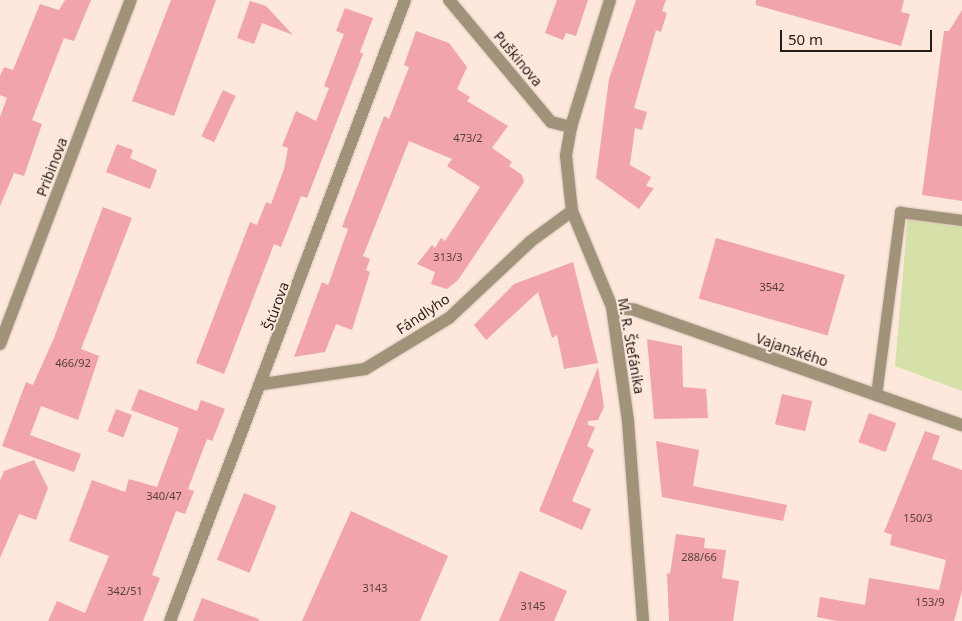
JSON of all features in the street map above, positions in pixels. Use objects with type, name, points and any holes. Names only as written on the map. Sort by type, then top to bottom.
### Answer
[{"type":"street","name":"Pribinova","points":[[0,344],[131,0]]},
{"type":"street","name":"Štúrova","points":[[170,621],[263,384],[405,0]]},
{"type":"street","name":"Puškinova","points":[[449,0],[551,122],[570,127]]},
{"type":"street","name":"M. R. Štefánika","points":[[610,0],[570,127],[566,156],[572,211],[612,307],[628,421],[644,621]]},
{"type":"street","name":"Fándlyho","points":[[263,384],[365,369],[449,318],[531,241],[572,211]]},
{"type":"street","name":"Vajanského","points":[[612,307],[635,310],[962,425]]},
{"type":"lane","points":[[876,395],[900,212],[962,220]]},
{"type":"green space","points":[[908,213],[962,220],[962,391],[895,366]]},
{"type":"building","points":[[65,0],[91,0],[74,41],[64,38],[32,120],[42,124],[24,176],[14,173],[0,206],[0,117],[7,98],[0,95],[0,76],[4,67],[13,70],[40,4],[59,10]]},
{"type":"building","points":[[171,0],[216,0],[174,116],[132,101]]},
{"type":"building","points":[[557,0],[588,0],[576,36],[566,33],[563,40],[545,33]]},
{"type":"building","points":[[636,0],[666,0],[662,11],[667,13],[661,32],[656,30],[634,108],[647,112],[642,130],[635,128],[630,165],[651,177],[646,186],[654,188],[639,209],[596,178],[609,79]]},
{"type":"building","points":[[756,0],[904,0],[901,12],[910,14],[901,46],[756,5]]},
{"type":"building","points":[[250,1],[266,6],[293,35],[262,23],[254,44],[237,38]]},
{"type":"building","points":[[345,8],[373,18],[360,52],[363,54],[307,198],[301,196],[281,247],[274,244],[224,374],[196,363],[250,222],[257,225],[266,202],[271,204],[284,169],[288,148],[282,146],[296,111],[316,121],[329,88],[324,86],[344,34],[336,31]]},
{"type":"building","points":[[962,10],[962,201],[922,195],[944,31],[949,31]]},
{"type":"building","points":[[416,31],[449,43],[467,67],[457,89],[470,97],[467,101],[508,126],[492,148],[512,162],[509,166],[522,175],[524,182],[458,280],[447,289],[431,284],[435,272],[417,264],[432,245],[435,248],[441,238],[445,241],[480,187],[447,166],[452,159],[409,141],[363,256],[370,259],[366,270],[370,272],[352,330],[336,324],[325,352],[294,357],[322,282],[328,285],[330,280],[348,229],[342,227],[384,116],[389,119],[409,67],[404,65]]},
{"type":"building","points":[[223,90],[236,96],[214,142],[201,136]]},
{"type":"building","points":[[117,144],[133,150],[130,158],[157,170],[150,189],[106,172]]},
{"type":"building","points":[[103,207],[132,218],[81,349],[99,356],[78,420],[41,406],[30,435],[81,454],[74,472],[2,446],[26,382],[33,385],[54,338]]},
{"type":"building","points":[[716,238],[845,275],[827,335],[699,299]]},
{"type":"building","points":[[573,262],[598,363],[564,369],[557,335],[552,338],[538,292],[486,340],[474,325],[514,284]]},
{"type":"building","points":[[647,339],[682,346],[683,387],[706,389],[708,418],[654,419]]},
{"type":"building","points":[[598,367],[604,407],[598,420],[588,421],[588,425],[595,427],[587,446],[594,450],[572,501],[591,509],[582,530],[539,511]]},
{"type":"building","points":[[139,389],[197,411],[201,400],[225,409],[212,441],[207,439],[188,489],[194,491],[185,514],[176,511],[152,575],[160,578],[143,621],[48,621],[57,601],[85,613],[109,556],[69,541],[92,480],[125,492],[129,479],[157,487],[179,428],[131,410]]},
{"type":"building","points":[[782,394],[812,401],[805,431],[775,424]]},
{"type":"building","points":[[116,409],[132,415],[123,437],[107,431]]},
{"type":"building","points":[[869,413],[896,423],[886,452],[858,442]]},
{"type":"building","points":[[925,431],[940,436],[932,459],[962,470],[962,591],[954,621],[837,621],[817,617],[820,597],[865,605],[869,578],[939,590],[946,560],[890,545],[892,535],[884,532]]},
{"type":"building","points":[[656,441],[699,450],[693,486],[787,505],[783,521],[662,497]]},
{"type":"building","points":[[34,460],[48,488],[36,520],[19,514],[0,558],[0,481],[4,471]]},
{"type":"building","points":[[244,493],[276,506],[249,573],[217,560]]},
{"type":"building","points":[[351,511],[448,556],[420,621],[302,621]]},
{"type":"building","points":[[676,534],[705,538],[704,548],[726,550],[722,578],[739,581],[733,621],[669,621],[667,573],[670,574]]},
{"type":"building","points":[[520,571],[567,591],[554,621],[499,621]]},
{"type":"building","points":[[202,598],[259,619],[259,621],[193,621]]}]
